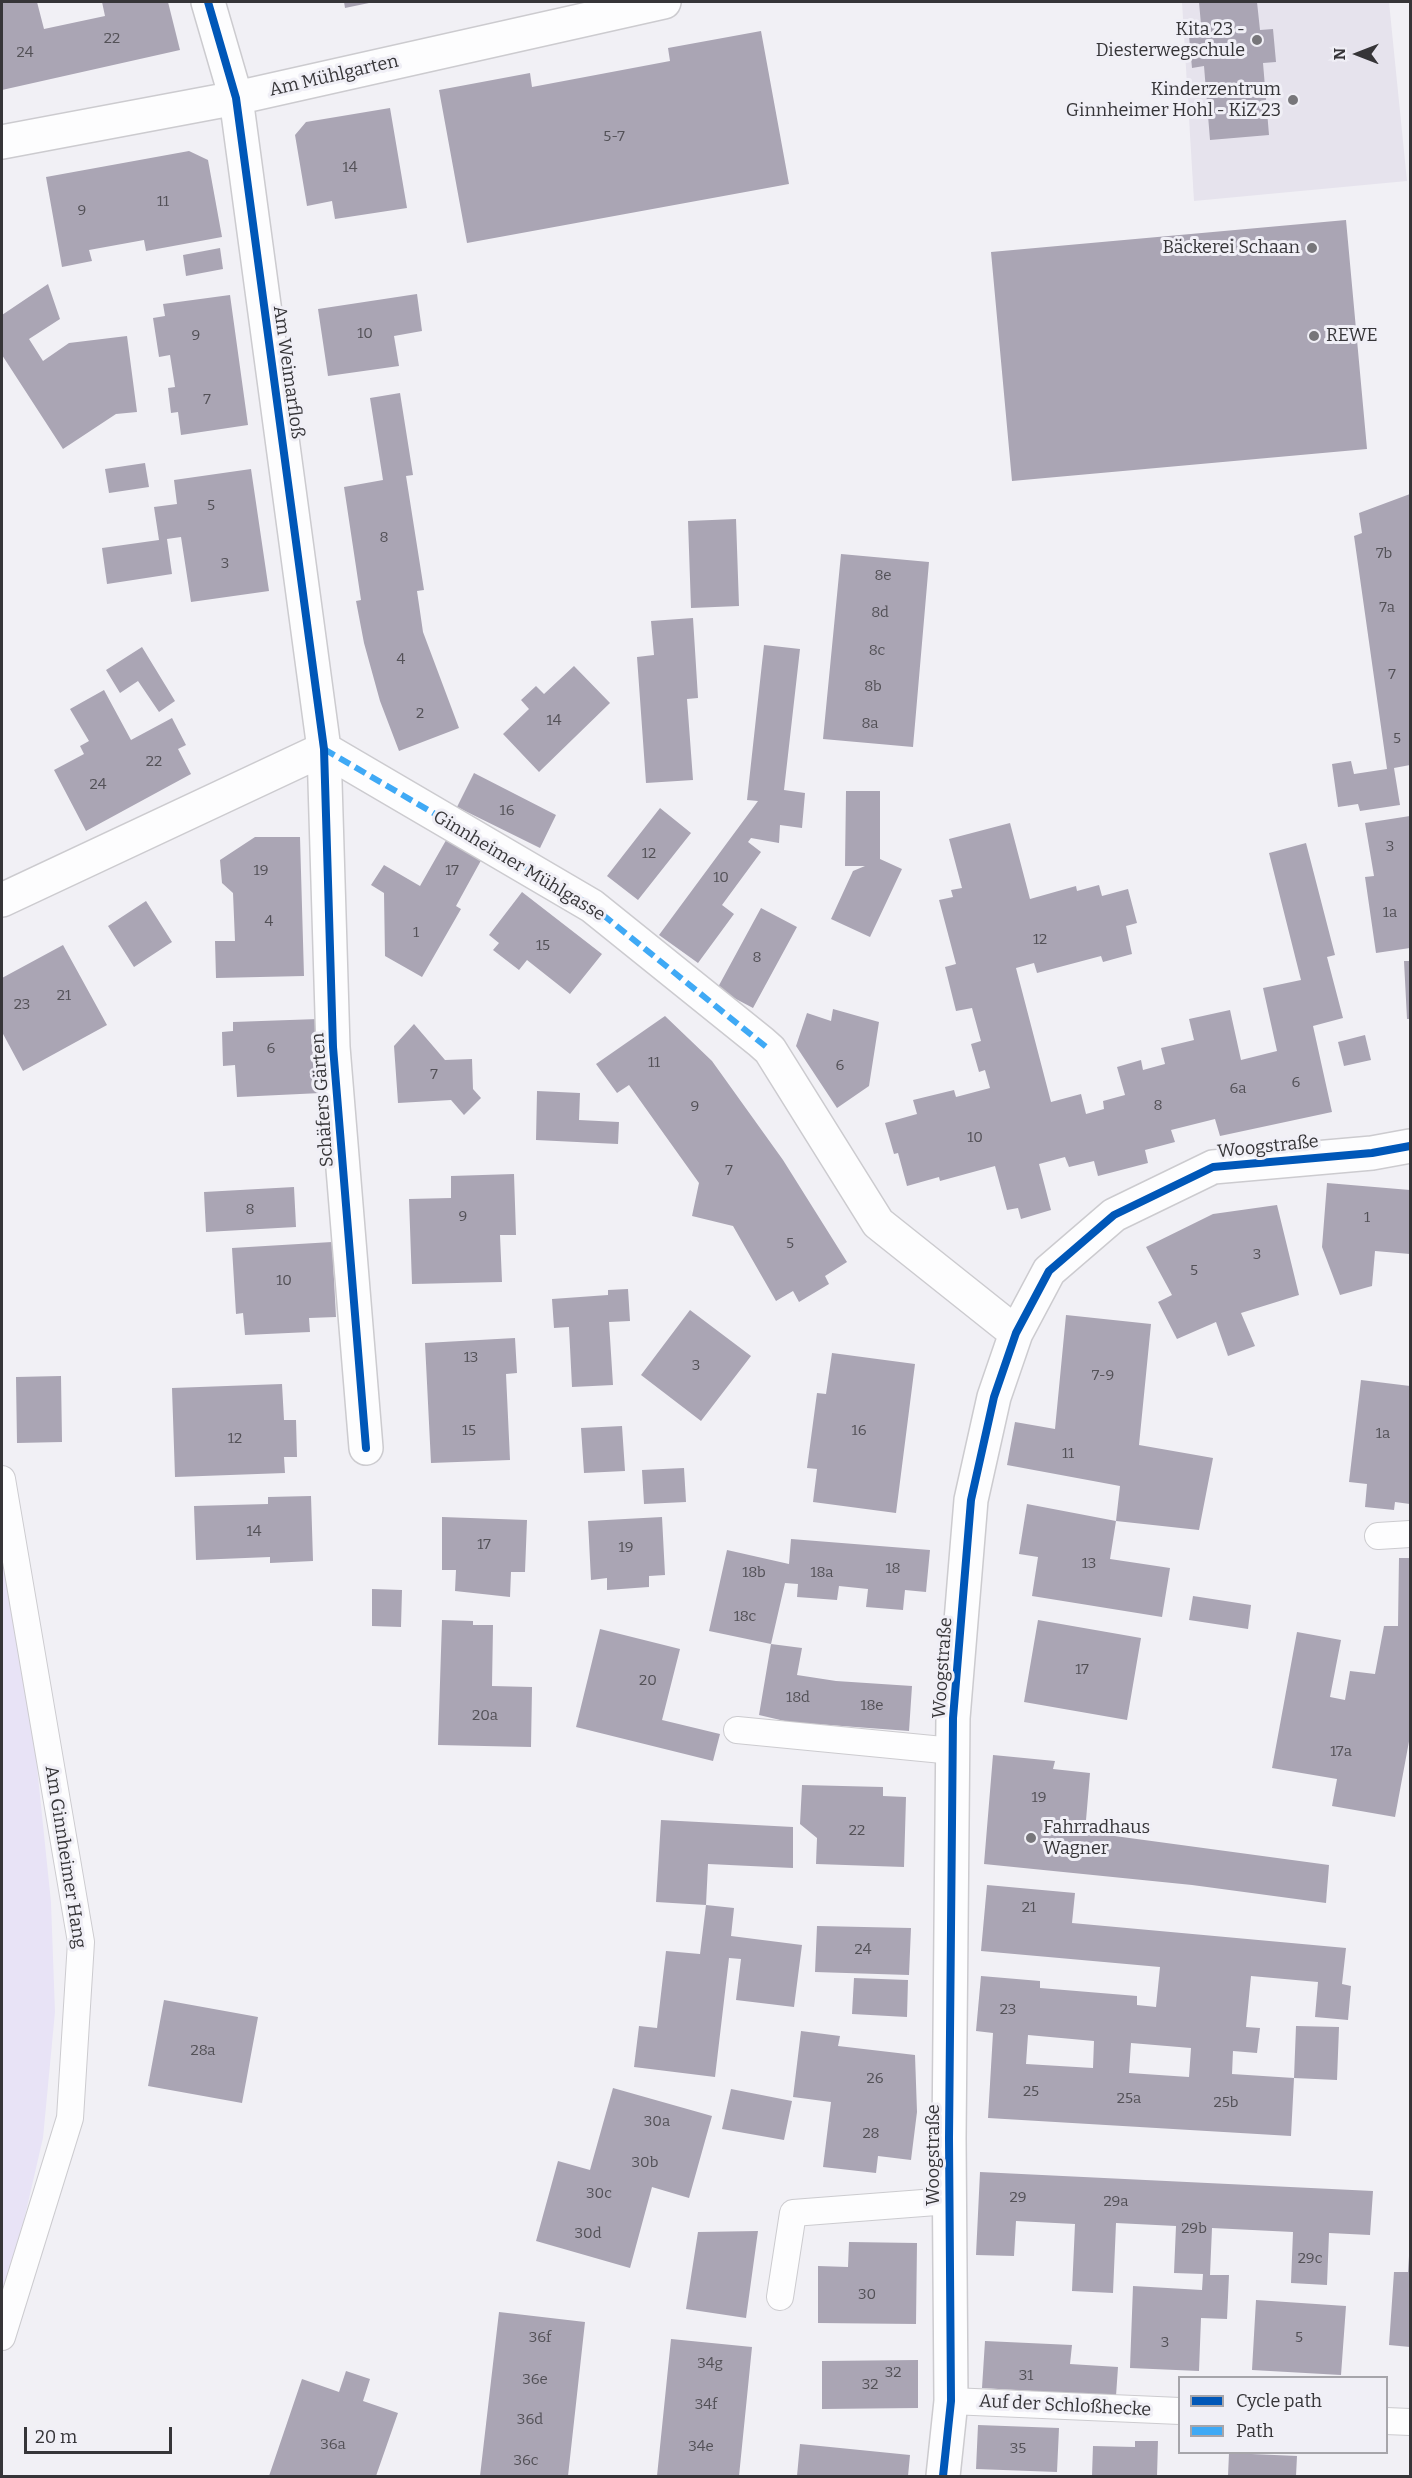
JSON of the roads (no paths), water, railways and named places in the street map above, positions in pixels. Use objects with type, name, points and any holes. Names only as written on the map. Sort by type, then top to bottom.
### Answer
[{"type":"street","name":"Am Weimarfloß","points":[[208,2],[236,98],[324,749]]},
{"type":"street","name":"Am Mühlgarten","points":[[2,142],[236,98],[664,2]]},
{"type":"street","points":[[2,900],[324,749]]},
{"type":"street","name":"Ginnheimer Mühlgasse","points":[[324,749],[592,906],[761,1042],[770,1050],[878,1223],[1016,1333]]},
{"type":"street","name":"Schäfers Gärten","points":[[324,749],[333,1047],[366,1448]]},
{"type":"street","name":"Woogstraße","points":[[943,2476],[951,2401],[949,2201],[953,1718],[971,1500],[994,1397],[1016,1333],[1049,1271],[1114,1215],[1213,1167],[1372,1153],[1410,1146]]},
{"type":"lane","name":"Am Ginnheimer Hang","points":[[2,1479],[81,1942],[70,2118],[2,2337]]},
{"type":"lane","points":[[1378,1536],[1410,1534]]},
{"type":"lane","points":[[736,1730],[953,1751]]},
{"type":"lane","points":[[780,2297],[793,2213],[949,2201]]},
{"type":"lane","name":"Auf der Schloßhecke","points":[[951,2401],[1178,2411]]},
{"type":"lane","points":[[1388,2421],[1410,2422]]},
{"type":"place","name":"Kita 23 - Diesterwegschule","points":[[1257,40]]},
{"type":"place","name":"Kinderzentrum Ginnheimer Hohl - KiZ 23","points":[[1293,100]]},
{"type":"place","name":"Bäckerei Schaan","points":[[1312,248]]},
{"type":"place","name":"REWE","points":[[1314,336]]},
{"type":"place","name":"Fahrradhaus Wagner","points":[[1031,1838]]}]
